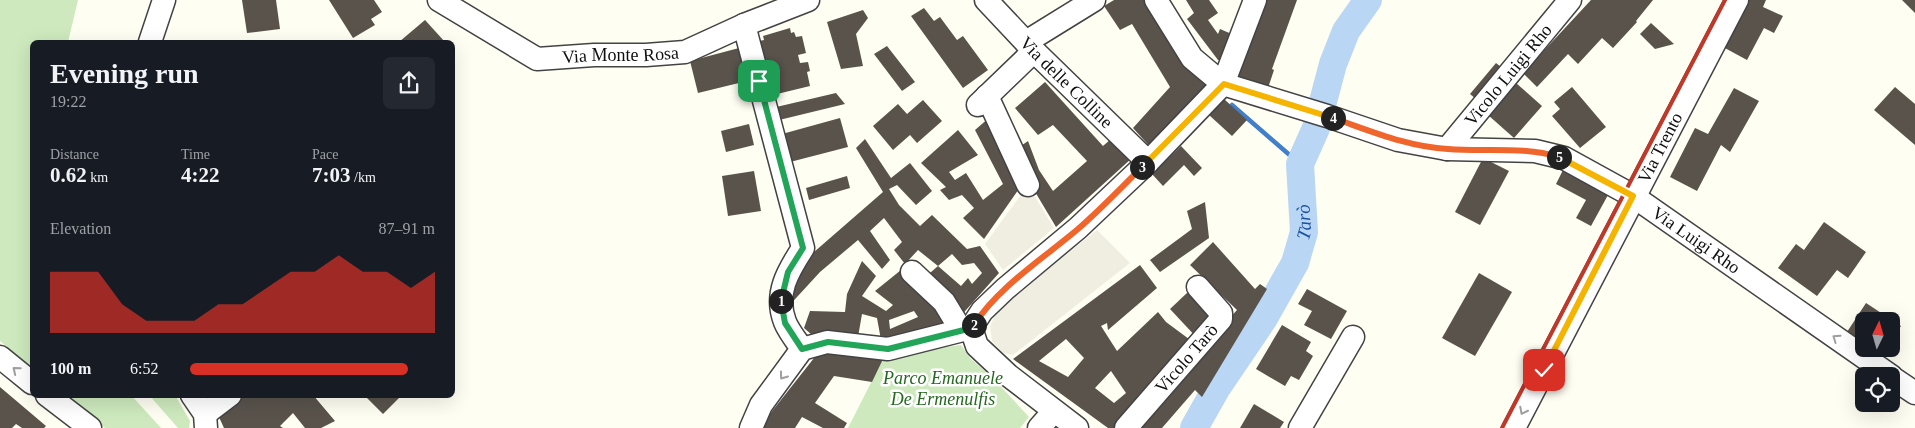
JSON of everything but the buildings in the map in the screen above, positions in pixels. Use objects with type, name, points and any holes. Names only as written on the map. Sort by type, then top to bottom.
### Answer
[{"type":"street","points":[[151,40],[164,0]]},
{"type":"street","name":"Via Monte Rosa","points":[[439,0],[537,59],[685,52],[744,25],[808,0]]},
{"type":"street","name":"Via delle Colline","points":[[986,0],[1148,162]]},
{"type":"street","points":[[1028,185],[983,100],[1030,46],[1094,0]]},
{"type":"street","points":[[1156,0],[1192,58],[1224,84]]},
{"type":"street","points":[[751,428],[761,405],[802,349],[828,342],[888,349],[966,329],[982,311],[1078,228],[1148,162],[1224,84],[1255,0]]},
{"type":"street","name":"Vicolo Luigi Rho","points":[[1446,149],[1468,125],[1570,0]]},
{"type":"street","name":"Via Trento","points":[[1514,428],[1633,196],[1737,0]]},
{"type":"street","points":[[744,25],[803,248],[788,272],[780,300],[785,323],[802,349]]},
{"type":"street","name":"Via Luigi Rho","points":[[1224,84],[1398,140],[1446,149],[1535,151],[1564,158],[1633,196],[1878,367]]},
{"type":"street","points":[[1468,125],[1503,150]]},
{"type":"street","points":[[912,272],[944,302],[977,346],[1008,375],[1078,428]]},
{"type":"street","name":"Vicolo Tarò","points":[[1126,428],[1221,319],[1221,313],[1198,287]]},
{"type":"street","points":[[1300,428],[1353,337]]},
{"type":"street","points":[[0,357],[30,381]]},
{"type":"street","name":"Via Luigi Rho","points":[[1900,382],[1915,393]]},
{"type":"street","points":[[52,398],[82,422]]},
{"type":"street","points":[[194,398],[206,421],[227,398]]},
{"type":"street","points":[[1039,428],[1054,411]]},
{"type":"green space","points":[[0,0],[78,0],[68,40],[30,40],[30,366],[0,341]]},
{"type":"green space","name":"Parco Emanuele De Ermenulfis","points":[[961,345],[970,358],[992,377],[1029,417],[1020,428],[848,428],[885,355]]},
{"type":"green space","points":[[69,398],[134,398],[161,428],[105,428]]},
{"type":"green space","points":[[152,398],[177,398],[190,421],[189,428],[178,428]]},
{"type":"shaded area","points":[[1028,185],[1054,228],[1003,270],[985,244]]},
{"type":"shaded area","points":[[1097,230],[1130,263],[1013,355],[1003,353],[992,341],[990,326],[998,309]]},
{"type":"waterway","name":"Tarò","points":[[1194,428],[1216,389],[1264,318],[1295,263],[1304,232],[1300,164],[1316,128],[1333,64],[1346,31],[1368,0]]},
{"type":"waterway","points":[[1232,105],[1300,164]]},
{"type":"railway","points":[[1502,428],[1725,0]]},
{"type":"route","points":[[759,81],[803,248],[788,272],[780,300],[785,323],[802,349],[828,342],[888,349],[972,328],[982,311],[1078,228],[1148,162],[1224,84],[1398,140],[1446,149],[1535,151],[1564,158],[1633,196],[1544,370]]}]
